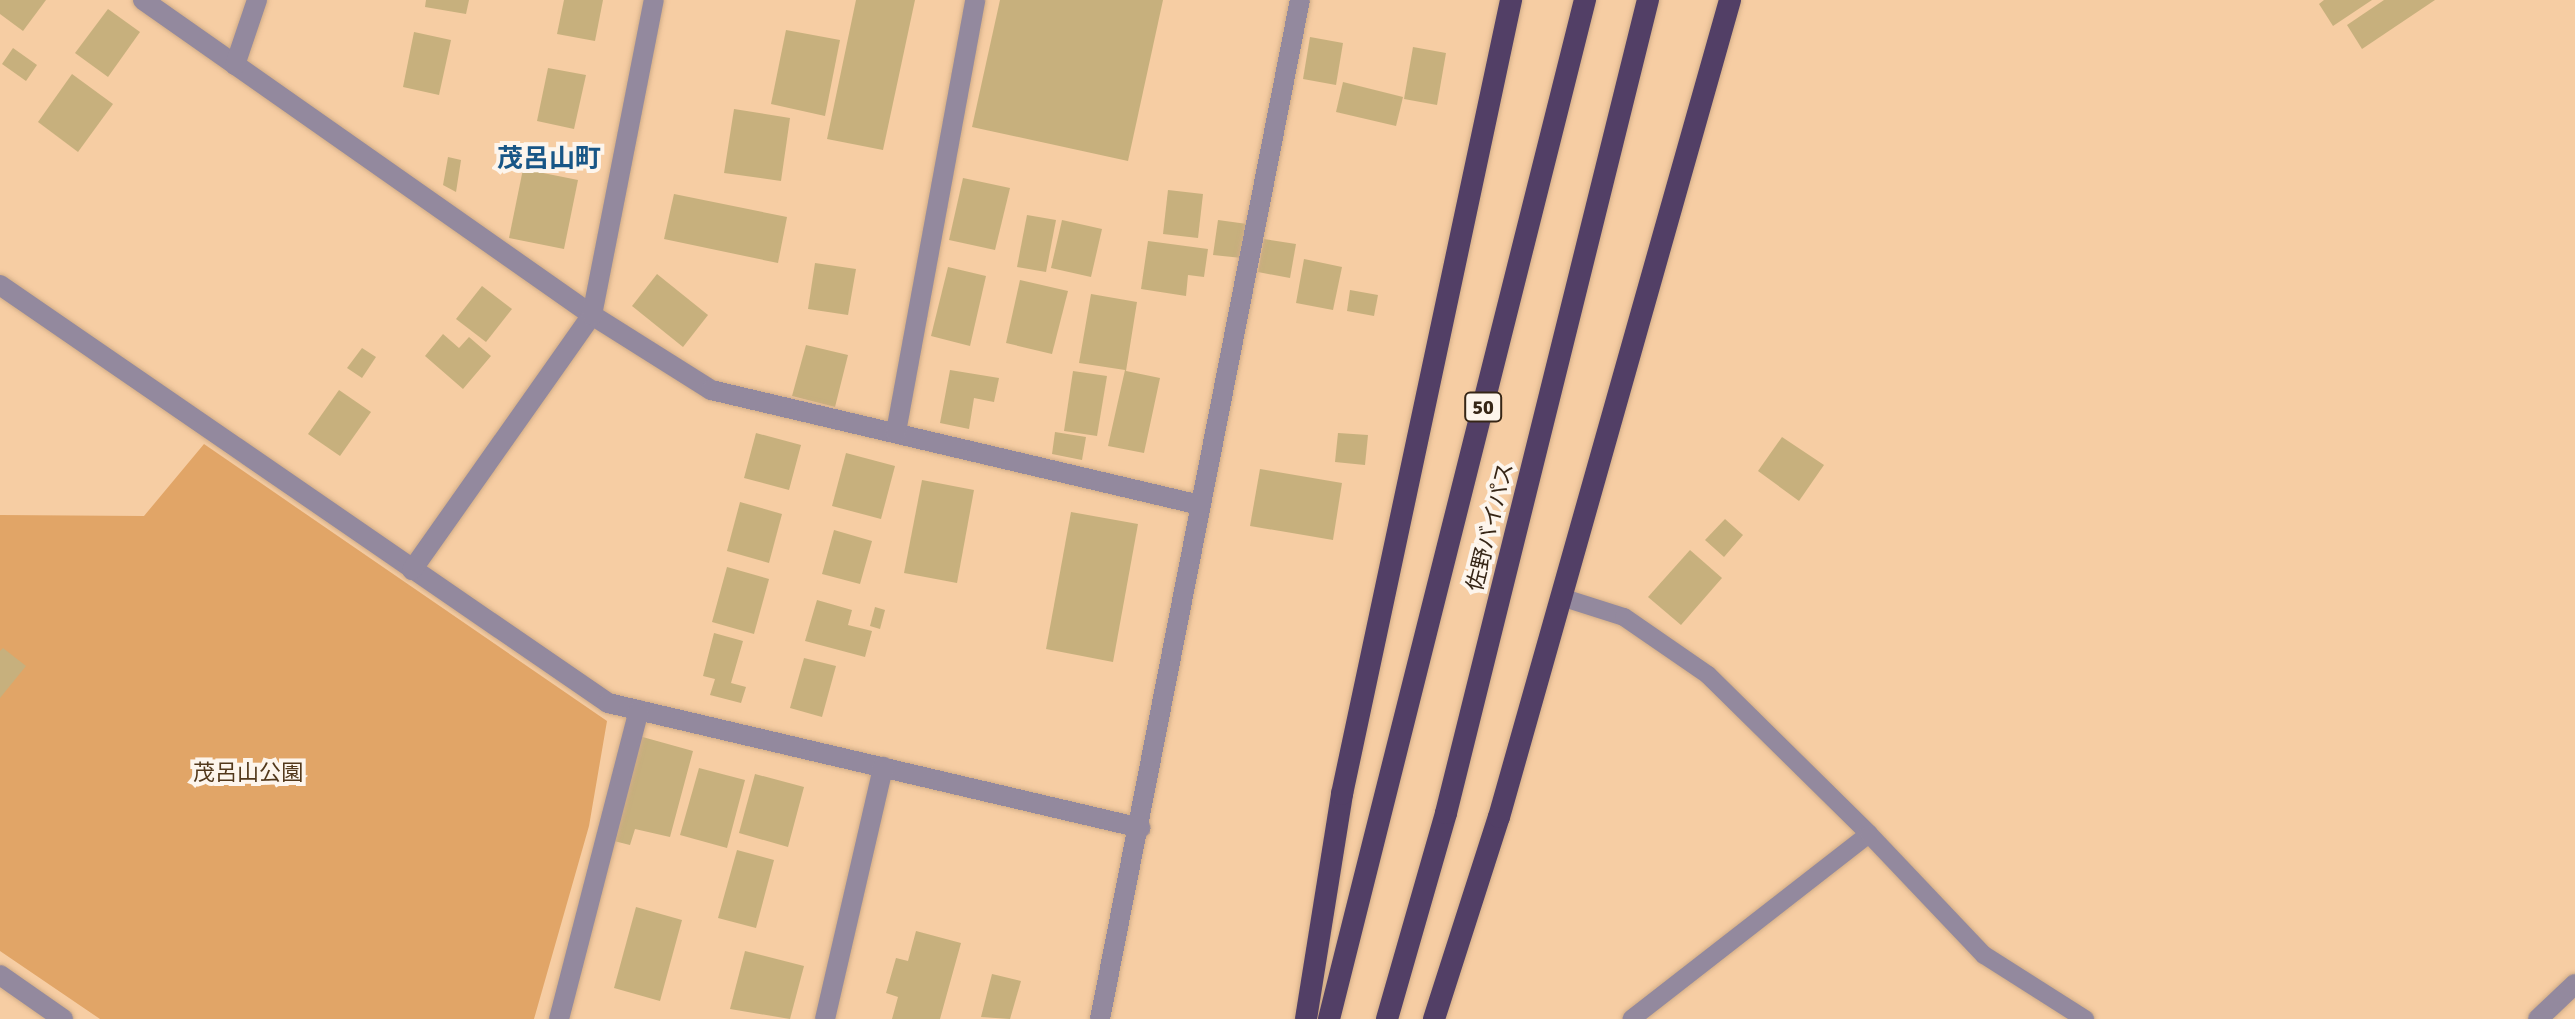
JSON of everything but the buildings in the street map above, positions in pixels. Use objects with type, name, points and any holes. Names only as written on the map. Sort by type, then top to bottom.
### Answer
[{"type":"highway","points":[[1306,1019],[1342,794],[1511,0]]},
{"type":"highway","name":"佐野バイパス","points":[[1329,1019],[1585,0]]},
{"type":"highway","name":"佐野バイパス","points":[[1387,1019],[1446,813],[1648,0]]},
{"type":"highway","points":[[1434,1019],[1499,817],[1730,0]]},
{"type":"street","points":[[143,0],[592,315],[711,390],[1200,505]]},
{"type":"street","points":[[235,65],[257,0]]},
{"type":"street","points":[[412,570],[592,315],[654,0]]},
{"type":"street","points":[[896,432],[975,0]]},
{"type":"street","points":[[1100,1019],[1141,828],[1200,505],[1300,0]]},
{"type":"street","points":[[0,285],[608,703],[1141,828]]},
{"type":"street","points":[[559,1019],[639,710]]},
{"type":"street","points":[[825,1019],[883,767]]},
{"type":"street","points":[[0,975],[63,1019]]},
{"type":"street","points":[[2538,1019],[2575,984]]},
{"type":"lane","points":[[1561,597],[1624,617],[1708,675],[1869,834],[1984,955],[2085,1019]]},
{"type":"lane","points":[[1631,1019],[1869,834]]},
{"type":"green space","name":"茂呂山公園","points":[[204,444],[607,721],[589,826],[534,1019],[100,1019],[0,951],[0,515],[144,516]]},
{"type":"district","name":"茂呂山町","points":[[549,160]]}]
